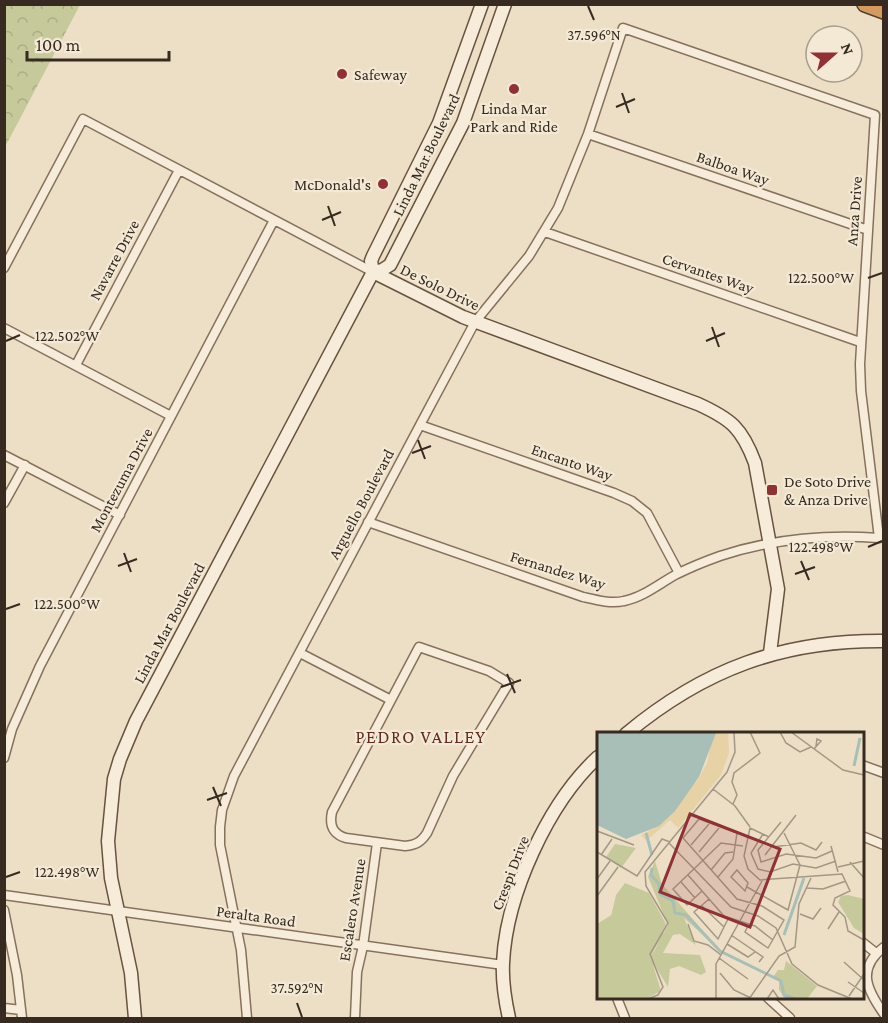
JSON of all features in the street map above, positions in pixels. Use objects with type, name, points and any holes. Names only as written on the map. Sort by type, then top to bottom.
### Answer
[{"type":"highway","points":[[866,4],[884,11]]},
{"type":"street","name":"Linda Mar Boulevard","points":[[135,1018],[130,973],[109,860],[109,821],[114,779],[127,740],[373,272],[371,261],[373,256],[439,123],[482,4]]},
{"type":"street","name":"Linda Mar Boulevard","points":[[373,272],[390,265],[454,143],[471,103],[505,4]]},
{"type":"street","name":"Arguello Boulevard","points":[[247,1018],[238,929],[220,845],[222,810],[238,767],[475,322],[513,279],[545,232],[568,185],[588,134],[623,28]]},
{"type":"street","name":"Anza Drive","points":[[623,28],[875,115],[860,342],[861,392],[879,538],[828,536],[799,538],[771,544]]},
{"type":"street","name":"De Solo Drive","points":[[4,268],[83,119],[434,304],[475,322],[698,404],[722,415],[738,428],[755,463],[778,589],[770,653]]},
{"type":"street","name":"Balboa Way","points":[[588,134],[868,230]]},
{"type":"street","name":"Navarre Drive","points":[[76,365],[179,170]]},
{"type":"street","name":"Montezuma Drive","points":[[4,759],[12,729],[35,676],[274,220]]},
{"type":"street","name":"Cervantes Way","points":[[545,232],[860,342]]},
{"type":"street","points":[[4,328],[171,416]]},
{"type":"street","name":"Encanto Way","points":[[420,425],[632,501],[647,513],[680,573]]},
{"type":"street","points":[[4,455],[120,515]]},
{"type":"street","points":[[4,503],[25,465]]},
{"type":"street","name":"Fernandez Way","points":[[369,522],[583,597],[604,602],[623,602],[719,556],[771,544]]},
{"type":"street","points":[[629,732],[664,706],[700,684],[770,653],[803,647],[884,641]]},
{"type":"street","points":[[419,646],[489,671],[509,683],[453,776],[422,841],[415,845],[405,846],[377,843],[337,835],[330,820],[332,812],[419,646]]},
{"type":"street","points":[[300,653],[391,700]]},
{"type":"street","name":"Crespi Drive","points":[[509,1018],[503,965],[511,911],[531,858],[566,795],[597,758]]},
{"type":"street","points":[[864,766],[884,773]]},
{"type":"street","points":[[864,837],[884,845]]},
{"type":"street","name":"Escalero Avenue","points":[[355,1018],[357,972],[363,946],[377,843]]},
{"type":"street","name":"Peralta Road","points":[[4,895],[503,965]]},
{"type":"street","points":[[4,910],[22,1014],[4,1008]]},
{"type":"street","points":[[864,944],[876,953]]},
{"type":"street","points":[[884,947],[876,953],[867,970],[866,980],[873,999],[884,1014]]},
{"type":"street","points":[[617,999],[625,1018]]},
{"type":"street","points":[[769,999],[790,1018]]},
{"type":"green space","points":[[4,5],[80,5],[5,147]]},
{"type":"place","name":"Safeway","points":[[342,74]]},
{"type":"place","name":"Linda Mar Park and Ride","points":[[514,89]]},
{"type":"place","name":"McDonald's","points":[[383,184]]},
{"type":"place","name":"De Soto Drive & Anza Drive","points":[[772,490]]},
{"type":"district","name":"PEDRO VALLEY","points":[[421,737]]}]
